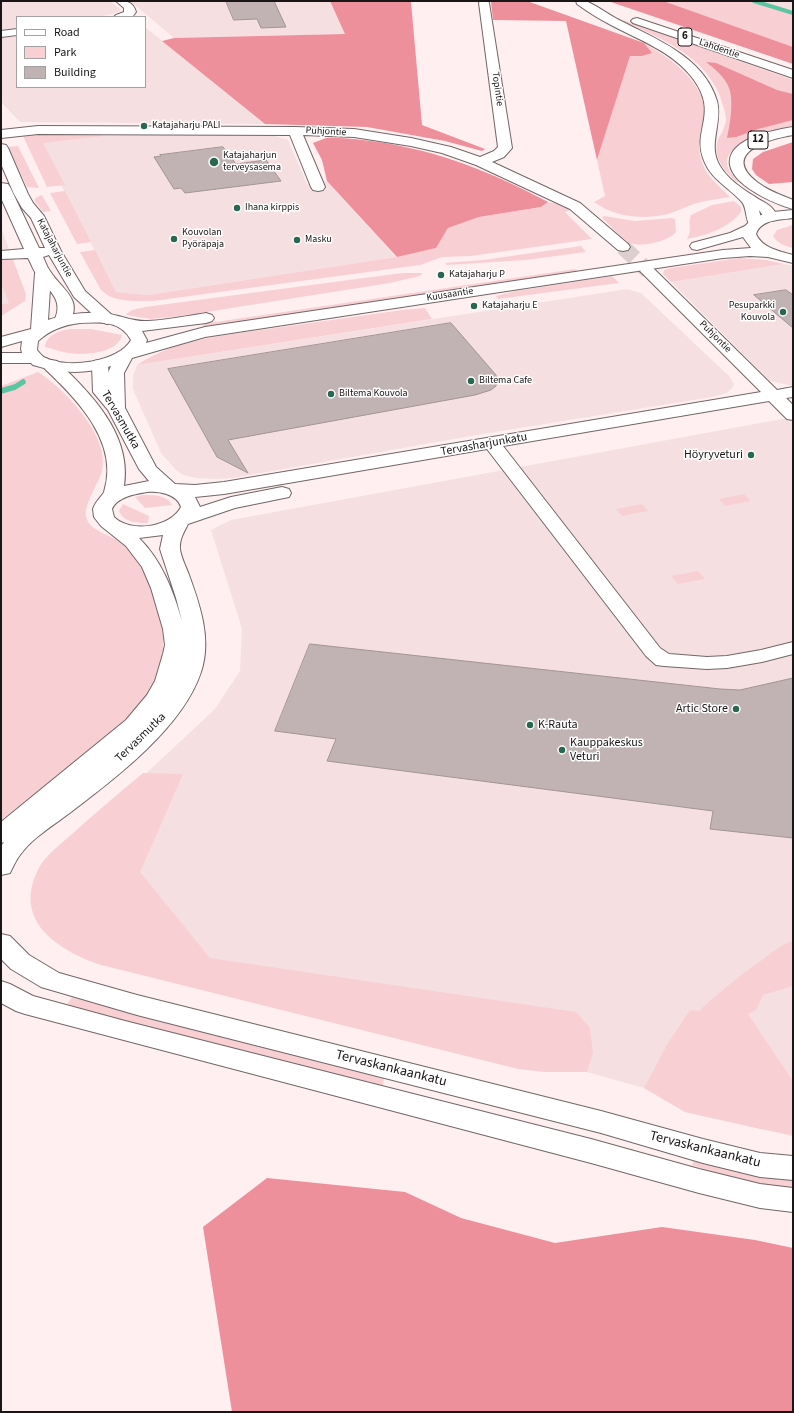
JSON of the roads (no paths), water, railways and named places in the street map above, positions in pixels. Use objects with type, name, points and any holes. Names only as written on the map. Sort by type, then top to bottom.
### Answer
[{"type":"main road","points":[[120,1],[129,8],[130,12],[129,14],[123,16]]},
{"type":"main road","points":[[579,2],[595,13],[658,44],[682,60],[700,79],[709,96],[712,108],[708,151],[712,165],[723,179],[749,200],[764,206],[771,217]]},
{"type":"main road","name":"Lahdentie","points":[[579,2],[793,74]]},
{"type":"main road","name":"Topintie","points":[[481,162],[499,154],[505,148],[484,3]]},
{"type":"main road","points":[[1,34],[16,32]]},
{"type":"main road","name":"Puhjontie","points":[[1,134],[38,130],[294,131],[354,134],[391,138],[446,150],[481,162],[575,206],[623,247]]},
{"type":"main road","points":[[294,131],[318,187]]},
{"type":"main road","name":"12","points":[[793,131],[770,136],[751,143],[739,153],[736,165],[751,184],[793,205]]},
{"type":"main road","name":"Katajaharjuntie","points":[[1,148],[20,194],[37,216],[54,251],[79,294],[107,319]]},
{"type":"main road","name":"Katajaharjuntie","points":[[1,181],[42,272],[58,289],[65,303],[66,313],[62,321]]},
{"type":"main road","points":[[749,200],[752,226],[748,235],[751,242],[759,248],[771,253],[793,259]]},
{"type":"main road","name":"Kuusaantie","points":[[107,319],[128,325],[148,326],[674,250],[719,241],[771,217],[793,214]]},
{"type":"main road","points":[[1,255],[54,251]]},
{"type":"main road","name":"Kuusaantie","points":[[43,362],[75,368],[100,365],[128,354],[182,337],[228,329],[723,254],[750,252],[771,253]]},
{"type":"main road","name":"Puhjontie","points":[[648,271],[787,402]]},
{"type":"main road","points":[[42,272],[41,288],[43,300],[38,332],[31,338],[28,345],[30,352],[43,362]]},
{"type":"main road","points":[[1,342],[38,332],[62,321],[80,318],[107,319]]},
{"type":"main road","points":[[116,408],[116,373],[128,354],[137,346],[139,340],[138,335],[128,325]]},
{"type":"main road","points":[[1,358],[17,357],[43,362]]},
{"type":"main road","name":"Tervasmutka","points":[[43,362],[79,392],[96,412],[104,427],[112,446],[117,470],[113,496]]},
{"type":"main road","name":"Tervasmutka","points":[[1,867],[11,850],[31,831],[120,760],[150,732],[169,711],[182,691],[192,671],[195,649],[194,627],[170,549],[171,538],[188,514],[190,507],[189,501],[183,494],[171,489],[156,478],[145,464],[116,408],[102,392],[100,365]]},
{"type":"main road","name":"Tervasharjunkatu","points":[[113,496],[139,487],[154,486],[195,491],[224,488],[496,449],[787,402]]},
{"type":"main road","points":[[496,449],[652,652],[664,660],[706,663],[726,662],[762,656],[793,648]]},
{"type":"main road","name":"Tervasharjunkatu","points":[[113,526],[129,531],[148,532],[161,530],[212,508],[249,499],[496,449]]},
{"type":"main road","points":[[113,496],[106,502],[103,508],[103,515],[106,521],[113,526]]},
{"type":"main road","name":"Tervasmutka","points":[[1,835],[117,741],[142,718],[159,696],[170,671],[176,646],[172,622],[161,587],[151,563],[142,551],[130,538],[113,526]]},
{"type":"main road","name":"Tervaskankaankatu","points":[[1,943],[20,962],[50,980],[593,1120],[760,1165],[793,1168]]},
{"type":"main road","points":[[1,991],[25,1004],[125,1031],[584,1149],[699,1181],[760,1196],[793,1200]]},
{"type":"waterway","points":[[754,1],[793,13]]},
{"type":"waterway","points":[[1,391],[15,387],[23,382]]},
{"type":"tunnel","points":[[623,247],[648,271]]},
{"type":"place","name":"Katajaharju PALI","points":[[144,126]]},
{"type":"place","name":"Katajaharjun terveysasema","points":[[214,162]]},
{"type":"place","name":"Ihana kirppis","points":[[237,208]]},
{"type":"place","name":"Kouvolan Pyöräpaja","points":[[174,239]]},
{"type":"place","name":"Masku","points":[[297,240]]},
{"type":"place","name":"Katajaharju P","points":[[441,275]]},
{"type":"place","name":"Katajaharju E","points":[[474,306]]},
{"type":"place","name":"Pesuparkki Kouvola","points":[[783,312]]},
{"type":"place","name":"Biltema Cafe","points":[[471,381]]},
{"type":"place","name":"Biltema Kouvola","points":[[331,394]]},
{"type":"place","name":"Höyryveturi","points":[[751,455]]},
{"type":"place","name":"Artic Store","points":[[736,709]]},
{"type":"place","name":"K-Rauta","points":[[530,725]]},
{"type":"place","name":"Kauppakeskus Veturi","points":[[562,750]]}]
